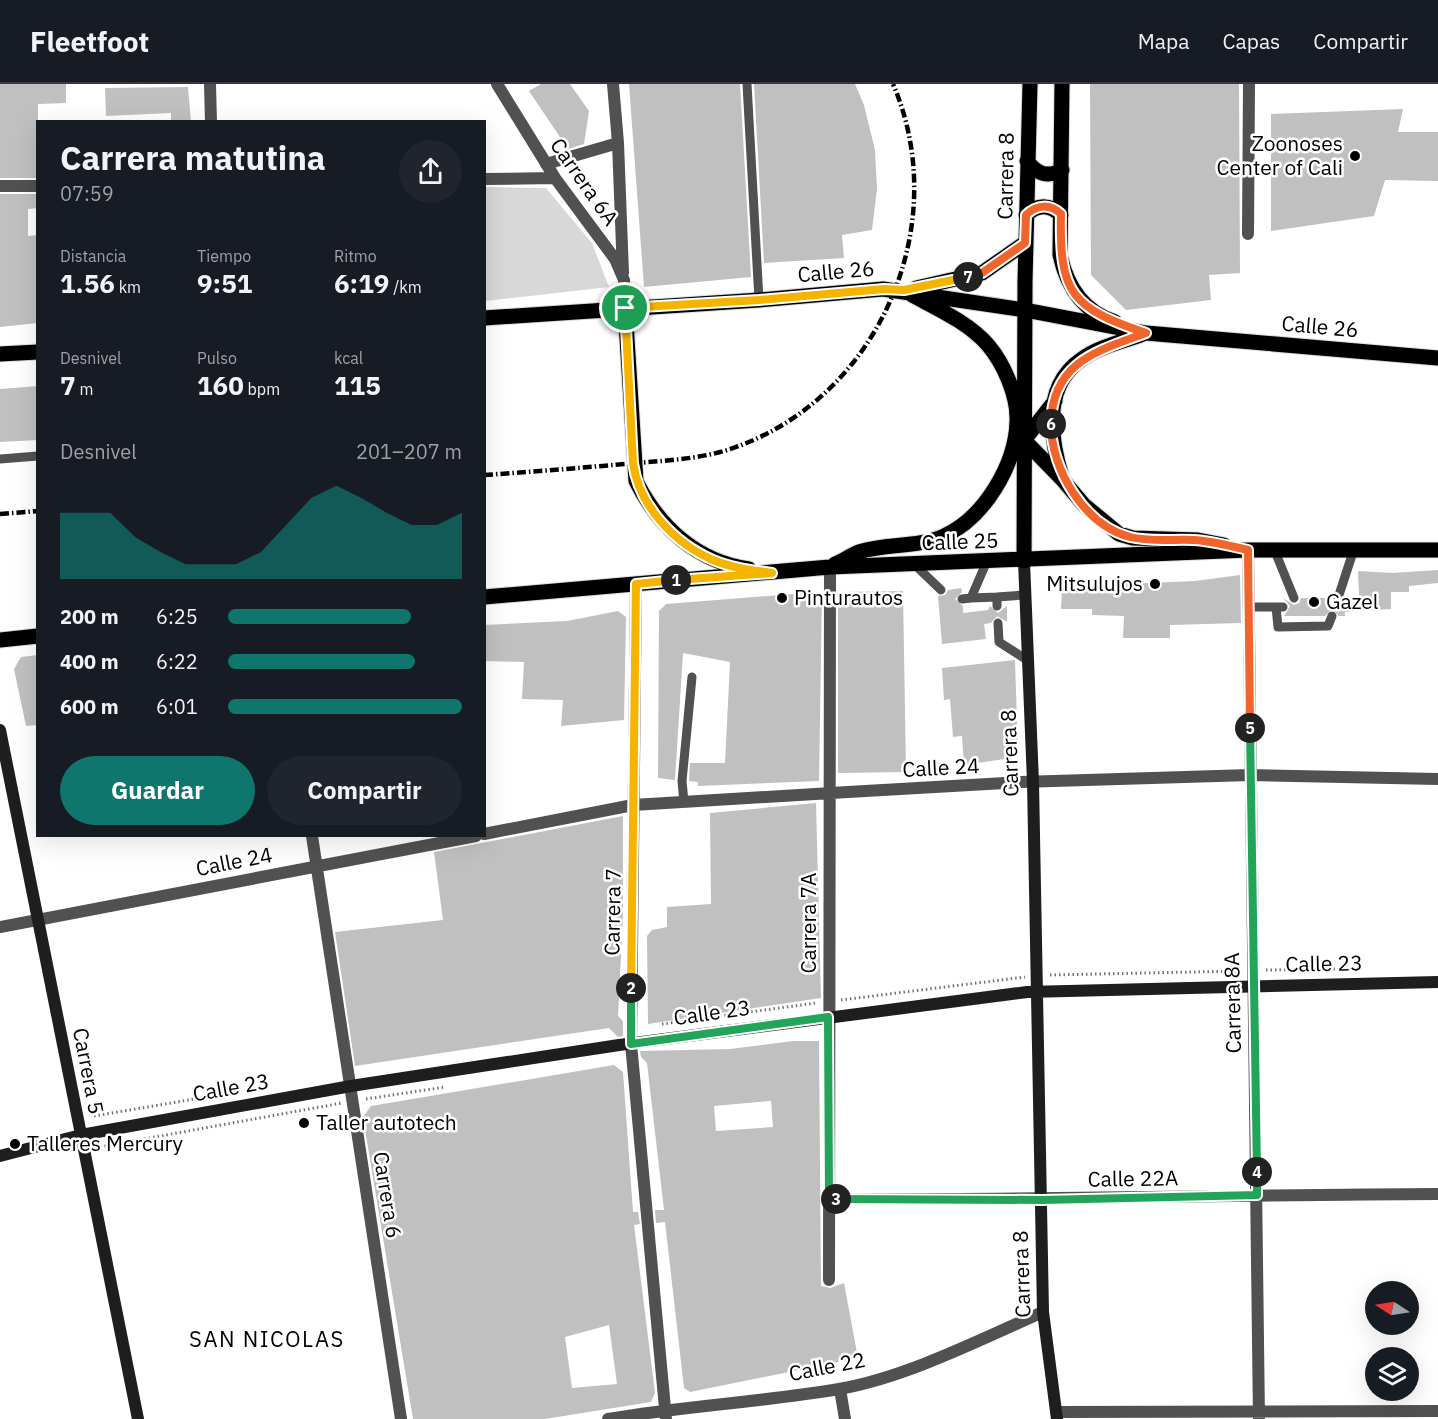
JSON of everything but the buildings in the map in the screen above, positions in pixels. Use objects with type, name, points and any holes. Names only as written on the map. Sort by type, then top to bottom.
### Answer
[{"type":"main road","name":"Carrera 8","points":[[1030,84],[1025,243],[1024,595],[1033,782],[1043,1312],[1057,1416]]},
{"type":"main road","points":[[1062,84],[1060,255],[1065,274],[1074,291],[1087,307],[1105,319],[1146,333]]},
{"type":"main road","points":[[1027,161],[1039,173],[1047,175],[1062,170]]},
{"type":"main road","points":[[1026,215],[1036,207],[1043,206],[1061,214]]},
{"type":"main road","points":[[904,290],[982,273],[1025,243]]},
{"type":"main road","name":"Calle 26","points":[[486,318],[759,300],[884,289],[904,290],[1025,310],[1146,333],[1438,358]]},
{"type":"main road","points":[[830,567],[860,552],[919,544],[945,536],[968,520],[986,501],[1001,476],[1012,447],[1017,420],[1012,392],[1002,368],[988,345],[955,319],[904,290]]},
{"type":"main road","points":[[625,308],[633,463],[636,481],[645,500],[670,531],[713,560],[737,568],[772,573]]},
{"type":"main road","points":[[1062,479],[1051,430],[1054,401],[1062,380],[1081,359],[1146,333]]},
{"type":"main road","points":[[0,354],[36,352]]},
{"type":"main road","points":[[1054,401],[1024,440],[1084,505],[1119,534],[1133,538],[1197,540],[1248,550]]},
{"type":"main road","name":"Calle 25","points":[[486,597],[830,567],[1024,561],[1274,549],[1438,550]]},
{"type":"main road","points":[[0,640],[36,636]]},
{"type":"main road","name":"Carrera 5","points":[[0,730],[138,1419]]},
{"type":"main road","name":"Calle 23","points":[[0,1156],[81,1135],[351,1086],[631,1044],[1036,991],[1438,982]]},
{"type":"street","points":[[210,84],[211,120]]},
{"type":"street","name":"Carrera 6A","points":[[497,84],[555,178],[615,259],[624,280],[625,308]]},
{"type":"street","points":[[613,84],[624,280]]},
{"type":"street","points":[[1248,234],[1249,84]]},
{"type":"street","points":[[546,164],[618,143]]},
{"type":"street","points":[[486,179],[555,178]]},
{"type":"street","points":[[0,186],[36,186]]},
{"type":"street","name":"Carrera 8A","points":[[1248,550],[1259,1415]]},
{"type":"street","name":"Carrera 7A","points":[[829,1280],[830,567]]},
{"type":"street","name":"Carrera 7","points":[[636,584],[631,1044],[665,1414]]},
{"type":"street","name":"Calle 24","points":[[486,834],[633,805],[684,802],[1033,782],[1250,775],[1438,779]]},
{"type":"street","name":"Carrera 6","points":[[312,837],[401,1419]]},
{"type":"street","name":"Calle 24","points":[[0,927],[471,837]]},
{"type":"street","name":"Calle 22A","points":[[829,1199],[1042,1200],[1438,1194]]},
{"type":"street","name":"Calle 22","points":[[608,1419],[665,1414],[840,1389],[940,1358],[1043,1312]]},
{"type":"street","points":[[840,1389],[845,1419]]},
{"type":"street","points":[[1057,1416],[1438,1411]]},
{"type":"lane","points":[[747,84],[759,300]]},
{"type":"lane","points":[[0,459],[36,456]]},
{"type":"lane","points":[[1274,549],[1294,598]]},
{"type":"lane","points":[[1338,598],[1354,549]]},
{"type":"lane","points":[[987,561],[966,598],[997,602],[1024,595]]},
{"type":"lane","points":[[915,565],[941,590]]},
{"type":"lane","points":[[1250,607],[1280,607],[1278,627],[1328,627],[1332,616]]},
{"type":"lane","points":[[998,623],[999,642],[1027,660]]},
{"type":"lane","points":[[684,802],[682,781],[692,677]]},
{"type":"shaded area","points":[[486,187],[546,188],[592,243],[609,287],[486,301]]},
{"type":"railway","points":[[486,475],[662,461],[712,454],[777,428],[823,394],[861,353],[889,304],[907,251],[914,196],[910,139],[893,84]]},
{"type":"railway","points":[[0,514],[36,511]]},
{"type":"place","name":"Zoonoses Center of Cali","points":[[1355,156]]},
{"type":"place","name":"Mitsulujos","points":[[1155,584]]},
{"type":"place","name":"Pinturautos","points":[[782,598]]},
{"type":"place","name":"Gazel","points":[[1314,602]]},
{"type":"place","name":"Taller autotech","points":[[304,1123]]},
{"type":"place","name":"Talleres Mercury","points":[[15,1144]]},
{"type":"district","name":"SAN NICOLAS","points":[[267,1339]]},
{"type":"route","points":[[1043,206],[1050,207],[1061,214],[1060,255],[1063,270],[1080,300],[1105,319],[1146,333],[1093,353],[1081,359],[1071,369],[1062,380],[1054,401],[1051,430],[1062,479],[1095,516],[1119,534],[1133,538],[1197,540],[1248,550],[1251,970],[1257,1195],[1042,1200],[829,1199],[828,1017],[631,1044],[636,584],[772,573],[737,568],[713,560],[685,543],[663,524],[645,500],[636,481],[633,463],[625,308],[759,300],[884,289],[904,290],[960,279],[982,273],[1025,243],[1026,215],[1030,210],[1043,206]]}]
